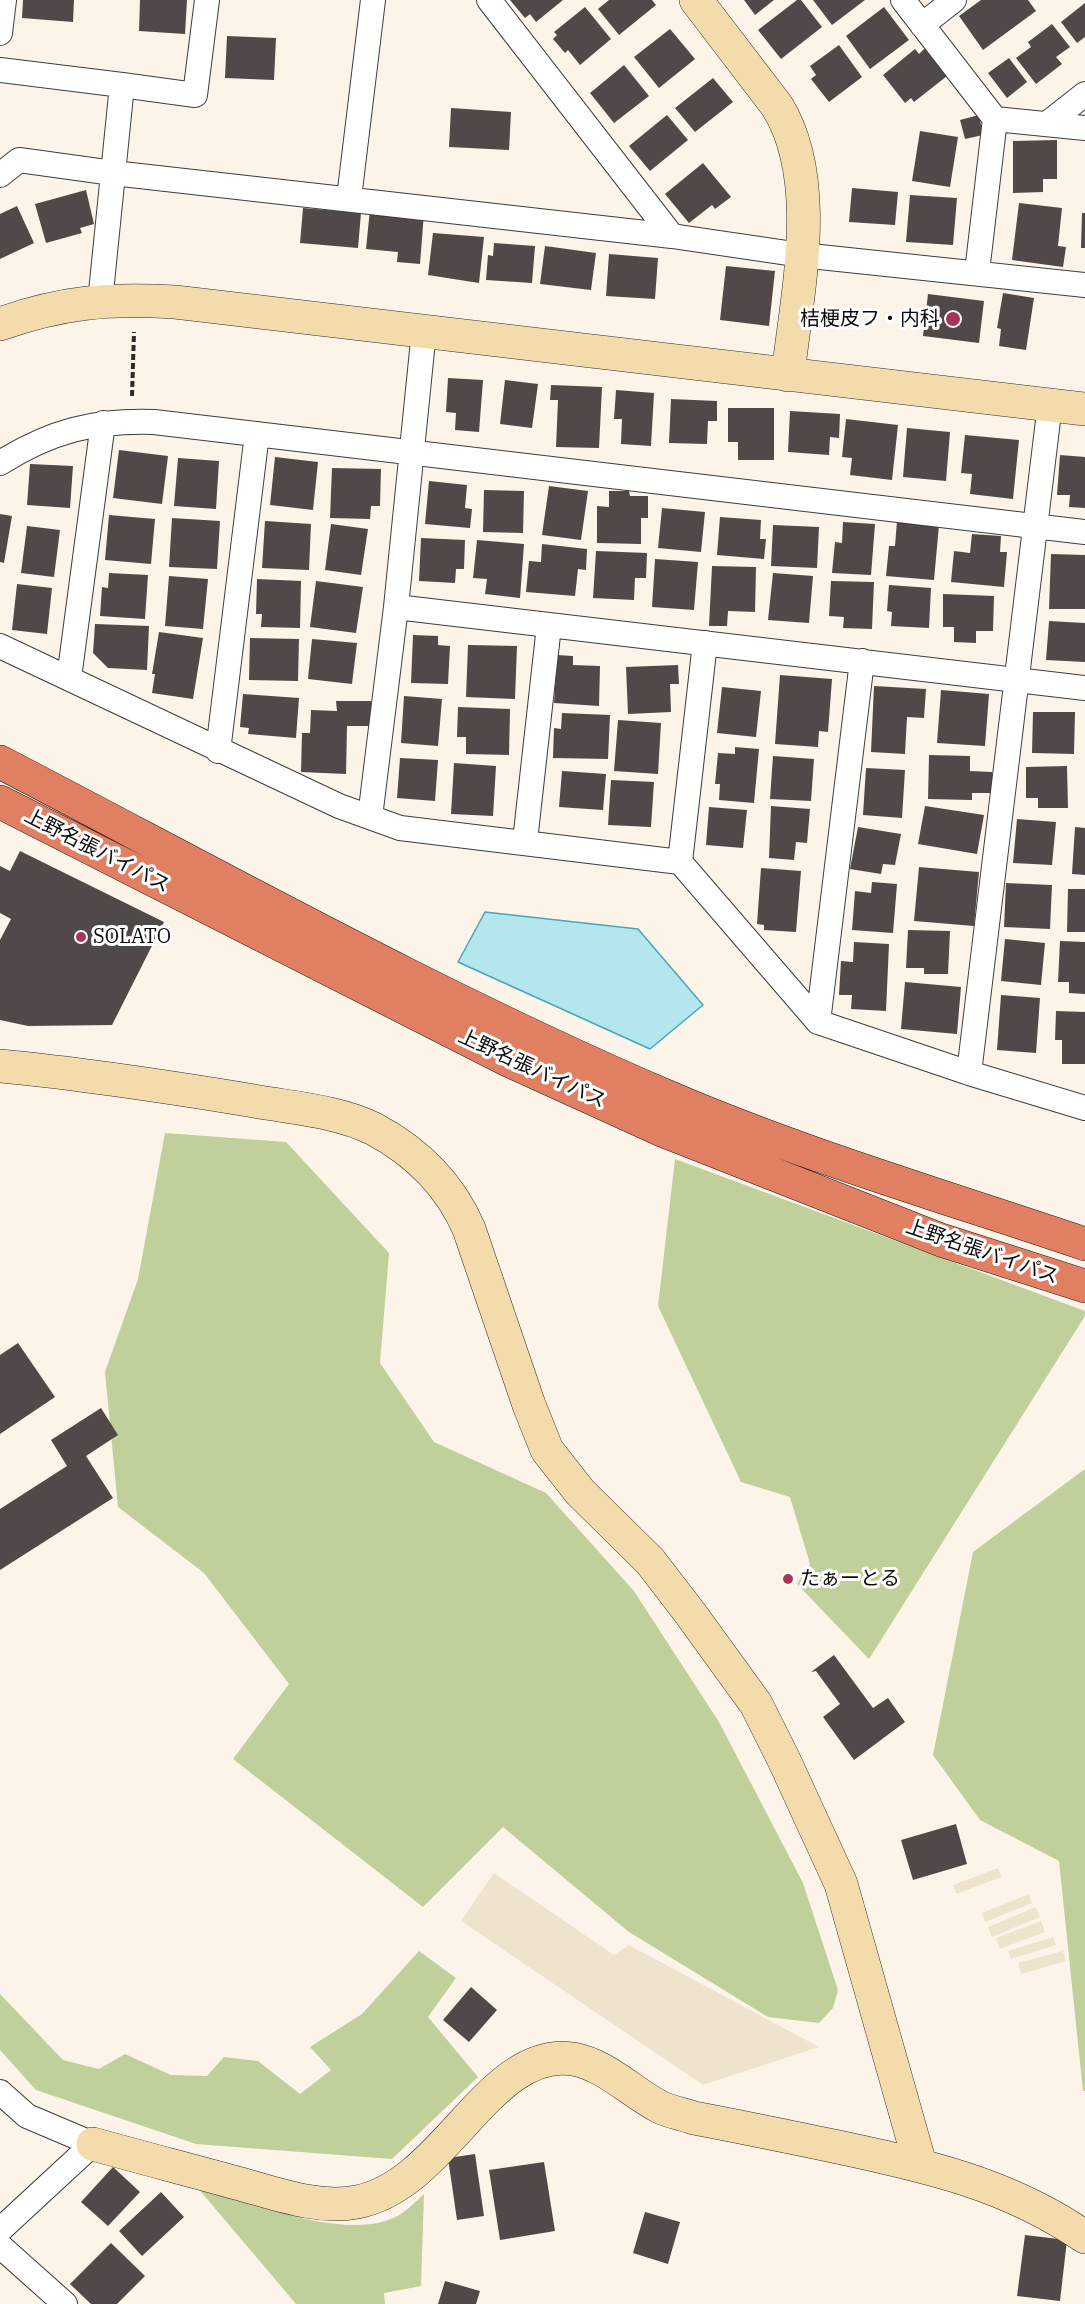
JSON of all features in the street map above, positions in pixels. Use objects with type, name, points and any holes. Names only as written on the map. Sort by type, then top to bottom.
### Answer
[{"type":"highway","name":"上野名張バイパス","points":[[0,762],[531,1036],[671,1098],[820,1155],[1085,1244]]},
{"type":"highway","name":"上野名張バイパス","points":[[0,802],[508,1060],[664,1131],[941,1240],[1085,1286]]},
{"type":"street","points":[[0,33],[4,0]]},
{"type":"street","points":[[0,70],[195,95],[207,0]]},
{"type":"street","points":[[349,198],[373,0]]},
{"type":"street","points":[[489,0],[672,236]]},
{"type":"street","points":[[696,0],[787,121],[801,175],[801,255],[788,375]]},
{"type":"street","points":[[903,0],[995,119],[977,272]]},
{"type":"street","points":[[922,25],[954,0]]},
{"type":"street","points":[[100,302],[122,85]]},
{"type":"street","points":[[1048,123],[1085,94]]},
{"type":"street","points":[[995,119],[1085,128]]},
{"type":"street","points":[[0,175],[19,160],[113,173],[672,236],[801,255],[1085,285]]},
{"type":"street","points":[[0,324],[65,304],[134,300],[175,302],[1085,409]]},
{"type":"street","points":[[370,817],[396,606],[424,331]]},
{"type":"street","points":[[969,1073],[1050,404]]},
{"type":"street","points":[[0,463],[48,436],[103,423],[132,422],[413,452],[1085,532]]},
{"type":"street","points":[[69,678],[103,423]]},
{"type":"street","points":[[218,751],[257,434]]},
{"type":"street","points":[[396,606],[1085,688]]},
{"type":"street","points":[[525,841],[549,626]]},
{"type":"street","points":[[680,862],[705,643]]},
{"type":"street","points":[[0,646],[218,751],[339,806],[400,828],[525,841],[680,862],[819,1022],[969,1073],[1085,1108]]},
{"type":"street","points":[[819,1022],[862,661]]},
{"type":"street","points":[[0,1066],[179,1089],[339,1117],[372,1128],[405,1148],[428,1166],[444,1185],[459,1207],[469,1229],[529,1405],[547,1450],[580,1492],[650,1561],[756,1704],[841,1884],[920,2164]]},
{"type":"street","points":[[0,2092],[27,2116],[50,2128],[93,2144],[304,2200],[336,2204],[357,2202],[401,2185],[418,2172],[488,2097],[522,2069],[548,2059],[572,2059],[592,2065],[661,2108],[694,2118],[920,2164],[991,2188],[1037,2207],[1085,2237]]},
{"type":"street","points":[[0,2230],[93,2144]]},
{"type":"street","points":[[0,2246],[65,2304]]},
{"type":"path","points":[[132,422],[134,328]]},
{"type":"shaded area","points":[[998,1868],[1002,1877],[956,1894],[953,1885]]},
{"type":"shaded area","points":[[494,1873],[614,1955],[629,1945],[819,2047],[703,2085],[461,1921]]},
{"type":"shaded area","points":[[1029,1894],[1032,1903],[985,1922],[982,1913]]},
{"type":"shaded area","points":[[1036,1907],[1040,1917],[992,1937],[988,1927]]},
{"type":"shaded area","points":[[1041,1921],[1045,1932],[1000,1949],[996,1938]]},
{"type":"shaded area","points":[[1053,1937],[1056,1945],[1011,1959],[1008,1951]]},
{"type":"shaded area","points":[[1063,1951],[1066,1961],[1021,1974],[1018,1963]]},
{"type":"green space","points":[[165,1133],[286,1142],[389,1253],[380,1363],[434,1442],[546,1493],[634,1591],[719,1722],[803,1883],[838,1990],[833,2008],[819,2023],[768,2017],[629,1932],[503,1827],[423,1907],[233,1759],[289,1684],[204,1573],[118,1507],[105,1372],[138,1279]]},
{"type":"green space","points":[[675,1159],[1085,1311],[1085,1316],[869,1659],[797,1584],[810,1564],[790,1497],[741,1482],[658,1306]]},
{"type":"green space","points":[[1085,1469],[1085,2091],[1083,2091],[1059,1861],[980,1820],[933,1755],[973,1552]]},
{"type":"green space","points":[[419,1951],[456,1978],[428,2017],[478,2077],[392,2159],[196,2144],[36,2090],[0,2050],[0,1994],[63,2060],[99,2069],[125,2054],[171,2075],[207,2076],[224,2057],[258,2061],[300,2094],[331,2070],[310,2047],[362,2014]]},
{"type":"green space","points":[[197,2187],[299,2218],[354,2225],[378,2223],[399,2215],[424,2194],[421,2286],[384,2293],[385,2304],[296,2304]]},
{"type":"water","points":[[485,912],[638,929],[703,1005],[650,1049],[458,962]]},
{"type":"building","points":[[23,0],[74,0],[73,22],[22,18]]},
{"type":"building","points":[[140,0],[187,0],[185,34],[139,31]]},
{"type":"building","points":[[510,0],[563,0],[536,22],[530,14],[525,18]]},
{"type":"building","points":[[609,0],[652,0],[656,5],[619,35],[598,9]]},
{"type":"building","points":[[744,0],[774,0],[755,15]]},
{"type":"building","points":[[797,0],[801,0],[822,27],[781,59],[758,30]]},
{"type":"building","points":[[813,0],[865,0],[832,25]]},
{"type":"building","points":[[981,0],[1028,0],[1036,11],[983,50],[959,16]]},
{"type":"building","points":[[1085,3],[1085,37],[1077,43],[1061,22]]},
{"type":"building","points":[[585,7],[611,39],[580,65],[568,50],[565,53],[553,39],[557,35],[554,32]]},
{"type":"building","points":[[884,7],[909,40],[870,69],[846,36]]},
{"type":"building","points":[[1052,24],[1070,47],[1056,57],[1062,64],[1036,84],[1016,58],[1031,47],[1028,42]]},
{"type":"building","points":[[670,29],[695,59],[659,88],[634,57]]},
{"type":"building","points":[[227,36],[276,38],[274,80],[225,78]]},
{"type":"building","points":[[839,45],[862,77],[829,102],[811,79],[816,75],[810,66]]},
{"type":"building","points":[[925,48],[947,76],[914,102],[911,98],[905,103],[883,75],[915,49],[919,54]]},
{"type":"building","points":[[1009,58],[1027,82],[1007,98],[988,73]]},
{"type":"building","points":[[624,65],[649,96],[614,123],[590,93]]},
{"type":"building","points":[[713,78],[733,102],[695,132],[675,108]]},
{"type":"building","points":[[451,108],[511,112],[509,150],[449,147]]},
{"type":"building","points":[[667,115],[688,140],[650,171],[629,146]]},
{"type":"building","points":[[979,115],[983,135],[965,139],[960,120]]},
{"type":"building","points":[[920,131],[958,137],[950,187],[912,181]]},
{"type":"building","points":[[1057,140],[1057,179],[1043,179],[1043,192],[1013,193],[1013,141]]},
{"type":"building","points":[[703,163],[731,197],[715,209],[712,205],[689,223],[665,194]]},
{"type":"building","points":[[852,188],[898,192],[895,225],[849,222]]},
{"type":"building","points":[[86,190],[94,224],[80,228],[82,233],[46,243],[35,204]]},
{"type":"building","points":[[910,195],[957,198],[953,245],[906,242]]},
{"type":"building","points":[[1019,203],[1062,208],[1058,246],[1066,247],[1063,267],[1012,260]]},
{"type":"building","points":[[17,206],[34,243],[0,259],[0,214]]},
{"type":"building","points":[[303,208],[361,213],[358,248],[300,243]]},
{"type":"building","points":[[370,209],[424,213],[420,264],[397,262],[398,252],[366,249]]},
{"type":"building","points":[[1082,213],[1085,213],[1085,248],[1081,248]]},
{"type":"building","points":[[433,233],[484,237],[479,283],[428,275]]},
{"type":"building","points":[[494,243],[535,246],[532,283],[486,280],[488,255],[493,256]]},
{"type":"building","points":[[545,246],[596,253],[591,290],[540,284]]},
{"type":"building","points":[[609,254],[658,258],[655,299],[606,296]]},
{"type":"building","points":[[726,266],[775,271],[769,326],[720,320]]},
{"type":"building","points":[[1003,293],[1034,298],[1026,350],[999,346],[1001,329],[997,328]]},
{"type":"building","name":"桔梗皮フ・内科","points":[[928,294],[984,301],[979,343],[923,336]]},
{"type":"building","points":[[448,378],[483,380],[479,432],[455,430],[456,413],[446,412]]},
{"type":"building","points":[[505,380],[538,384],[532,428],[500,424]]},
{"type":"building","points":[[551,385],[602,387],[599,448],[556,447],[558,400],[550,400]]},
{"type":"building","points":[[616,390],[654,393],[651,446],[621,444],[622,419],[614,419]]},
{"type":"building","points":[[671,399],[717,401],[717,421],[708,421],[707,444],[669,443]]},
{"type":"building","points":[[728,408],[774,408],[774,460],[738,460],[738,442],[728,442]]},
{"type":"building","points":[[790,411],[840,414],[839,438],[830,437],[829,455],[788,452]]},
{"type":"building","points":[[846,419],[898,425],[892,480],[850,475],[852,458],[842,457]]},
{"type":"building","points":[[907,428],[950,432],[946,481],[903,477]]},
{"type":"building","points":[[965,435],[1019,440],[1013,499],[970,494],[972,474],[961,473]]},
{"type":"building","points":[[119,450],[168,456],[162,504],[113,498]]},
{"type":"building","points":[[1060,455],[1085,457],[1085,508],[1069,507],[1070,495],[1057,495]]},
{"type":"building","points":[[275,457],[318,462],[313,510],[270,505]]},
{"type":"building","points":[[178,458],[219,461],[216,509],[174,506]]},
{"type":"building","points":[[30,464],[73,466],[70,508],[27,505]]},
{"type":"building","points":[[332,468],[381,469],[380,506],[371,506],[370,519],[330,518]]},
{"type":"building","points":[[429,481],[467,485],[465,508],[472,509],[470,528],[425,524]]},
{"type":"building","points":[[549,486],[588,491],[581,540],[542,535]]},
{"type":"building","points":[[484,490],[524,491],[523,533],[483,532]]},
{"type":"building","points":[[609,491],[629,491],[630,496],[648,496],[648,518],[641,518],[641,544],[597,543],[597,506],[609,507]]},
{"type":"building","points":[[662,508],[705,512],[701,552],[658,548]]},
{"type":"building","points":[[0,514],[12,516],[4,563],[0,562]]},
{"type":"building","points":[[109,515],[155,519],[151,564],[105,560]]},
{"type":"building","points":[[720,517],[761,520],[760,539],[766,539],[764,559],[717,555]]},
{"type":"building","points":[[172,518],[220,521],[217,569],[169,567]]},
{"type":"building","points":[[265,521],[311,524],[309,570],[262,568]]},
{"type":"building","points":[[897,521],[939,525],[934,580],[886,576],[889,546],[895,546]]},
{"type":"building","points":[[843,522],[875,524],[871,575],[832,573],[835,542],[842,543]]},
{"type":"building","points":[[331,524],[368,529],[361,575],[325,570]]},
{"type":"building","points":[[773,525],[819,527],[817,568],[771,566]]},
{"type":"building","points":[[27,526],[60,530],[54,577],[21,573]]},
{"type":"building","points":[[972,534],[1001,536],[1000,552],[1007,552],[1004,587],[951,582],[954,551],[970,553]]},
{"type":"building","points":[[421,538],[465,540],[464,569],[456,569],[455,583],[419,581]]},
{"type":"building","points":[[477,540],[524,544],[520,598],[485,594],[487,579],[473,578]]},
{"type":"building","points":[[542,544],[587,549],[586,570],[578,569],[575,596],[526,592],[529,561],[541,562]]},
{"type":"building","points":[[596,551],[647,553],[646,578],[635,578],[634,600],[593,598]]},
{"type":"building","points":[[1051,554],[1085,555],[1085,609],[1049,609]]},
{"type":"building","points":[[655,559],[698,562],[694,610],[652,607]]},
{"type":"building","points":[[712,566],[756,567],[755,612],[728,611],[727,626],[709,626]]},
{"type":"building","points":[[109,573],[148,575],[145,619],[100,616],[102,587],[108,588]]},
{"type":"building","points":[[773,573],[813,576],[809,623],[768,620]]},
{"type":"building","points":[[169,576],[208,579],[203,629],[165,626]]},
{"type":"building","points":[[257,579],[301,581],[300,628],[261,627],[262,614],[256,614]]},
{"type":"building","points":[[316,581],[363,587],[356,633],[310,627]]},
{"type":"building","points":[[831,581],[874,582],[872,629],[843,628],[844,617],[829,616]]},
{"type":"building","points":[[17,584],[52,588],[47,634],[12,630]]},
{"type":"building","points":[[889,585],[931,588],[929,628],[891,626],[892,612],[887,611]]},
{"type":"building","points":[[943,594],[994,596],[993,631],[976,631],[976,643],[954,642],[954,627],[943,627]]},
{"type":"building","points":[[1049,621],[1085,623],[1085,662],[1046,660]]},
{"type":"building","points":[[95,624],[149,626],[147,670],[108,668],[93,653]]},
{"type":"building","points":[[159,632],[203,638],[193,699],[152,693],[155,674],[152,674]]},
{"type":"building","points":[[413,635],[438,636],[438,645],[450,646],[448,684],[411,683]]},
{"type":"building","points":[[250,638],[299,639],[298,681],[249,680]]},
{"type":"building","points":[[312,639],[357,643],[352,684],[308,679]]},
{"type":"building","points":[[468,645],[517,646],[515,699],[466,697]]},
{"type":"building","points":[[557,655],[573,656],[573,665],[600,666],[599,706],[554,703]]},
{"type":"building","points":[[678,665],[679,684],[670,684],[671,712],[628,714],[626,667]]},
{"type":"building","points":[[780,675],[832,679],[828,732],[819,731],[818,747],[775,744]]},
{"type":"building","points":[[874,686],[926,689],[924,718],[907,717],[905,754],[871,752]]},
{"type":"building","points":[[722,687],[761,691],[756,737],[717,733]]},
{"type":"building","points":[[941,690],[989,694],[985,746],[937,743]]},
{"type":"building","points":[[243,694],[299,698],[296,738],[248,734],[249,728],[240,727]]},
{"type":"building","points":[[404,696],[442,699],[438,746],[401,743]]},
{"type":"building","points":[[336,701],[371,701],[371,726],[347,726],[346,774],[301,772],[302,733],[310,733],[311,710],[337,711]]},
{"type":"building","points":[[458,707],[510,709],[509,755],[466,754],[466,737],[457,737]]},
{"type":"building","points":[[1033,712],[1075,712],[1074,754],[1032,753]]},
{"type":"building","points":[[562,713],[610,715],[608,759],[553,758],[554,728],[561,729]]},
{"type":"building","points":[[618,720],[661,723],[658,774],[614,771]]},
{"type":"building","points":[[735,747],[759,749],[754,803],[719,800],[720,784],[715,784],[718,753],[735,754]]},
{"type":"building","points":[[929,755],[970,756],[970,771],[992,772],[992,793],[972,793],[972,800],[928,799]]},
{"type":"building","points":[[773,756],[814,759],[811,801],[770,799]]},
{"type":"building","points":[[400,758],[438,760],[435,801],[397,798]]},
{"type":"building","points":[[454,763],[496,766],[493,816],[451,814]]},
{"type":"building","points":[[1067,766],[1068,808],[1038,808],[1038,798],[1026,798],[1026,767]]},
{"type":"building","points":[[866,768],[905,770],[902,818],[863,815]]},
{"type":"building","points":[[562,771],[606,774],[603,810],[559,807]]},
{"type":"building","points":[[611,780],[654,782],[651,827],[608,825]]},
{"type":"building","points":[[771,806],[810,809],[807,843],[796,842],[794,860],[769,858]]},
{"type":"building","points":[[925,806],[984,815],[977,854],[918,844]]},
{"type":"building","points":[[709,807],[747,810],[743,848],[706,845]]},
{"type":"building","points":[[1017,819],[1056,822],[1052,865],[1013,863]]},
{"type":"building","points":[[858,827],[901,834],[895,865],[883,864],[881,874],[850,869]]},
{"type":"building","points":[[1075,827],[1085,828],[1085,875],[1072,874]]},
{"type":"building","points":[[20,851],[164,922],[112,1025],[28,1026],[0,1020],[0,940],[11,919],[0,913],[0,866],[10,871]]},
{"type":"building","points":[[919,867],[979,872],[974,926],[914,921]]},
{"type":"building","points":[[761,868],[801,871],[796,932],[764,930],[764,925],[757,924]]},
{"type":"building","points":[[872,882],[897,884],[893,933],[852,930],[855,891],[871,893]]},
{"type":"building","points":[[1006,883],[1052,885],[1050,929],[1004,927]]},
{"type":"building","points":[[1068,889],[1085,889],[1085,932],[1067,932]]},
{"type":"building","points":[[908,930],[950,931],[948,974],[924,974],[924,968],[906,968]]},
{"type":"building","points":[[1005,939],[1045,943],[1041,985],[1001,981]]},
{"type":"building","points":[[1060,941],[1085,942],[1085,994],[1069,993],[1069,982],[1058,982]]},
{"type":"building","points":[[854,942],[889,944],[886,1011],[851,1009],[852,995],[839,995],[841,961],[853,962]]},
{"type":"building","points":[[905,982],[961,987],[957,1034],[901,1029]]},
{"type":"building","points":[[1001,995],[1040,998],[1036,1053],[997,1050]]},
{"type":"building","points":[[1056,1011],[1085,1012],[1085,1064],[1062,1064],[1062,1040],[1055,1040]]},
{"type":"building","points":[[18,1343],[55,1397],[0,1434],[0,1355]]},
{"type":"building","points":[[101,1408],[118,1435],[86,1456],[113,1498],[0,1570],[0,1509],[67,1466],[51,1440]]},
{"type":"building","points":[[834,1655],[873,1708],[888,1698],[905,1722],[854,1760],[823,1717],[840,1704],[816,1671],[811,1672]]},
{"type":"building","points":[[956,1824],[967,1864],[913,1880],[901,1840]]},
{"type":"building","points":[[471,1987],[497,2010],[469,2042],[443,2020]]},
{"type":"building","points":[[475,2154],[484,2216],[457,2220],[448,2158]]},
{"type":"building","points":[[544,2162],[555,2231],[500,2240],[489,2170]]},
{"type":"building","points":[[113,2167],[140,2192],[108,2226],[81,2202]]},
{"type":"building","points":[[161,2192],[184,2217],[142,2256],[119,2231]]},
{"type":"building","points":[[645,2212],[680,2222],[668,2264],[633,2253]]},
{"type":"building","points":[[1025,2235],[1067,2240],[1060,2301],[1017,2296]]},
{"type":"building","points":[[111,2243],[145,2276],[117,2304],[91,2304],[70,2284]]},
{"type":"building","points":[[445,2281],[480,2291],[476,2304],[438,2304]]},
{"type":"place","name":"桔梗皮フ・内科","points":[[953,319]]},
{"type":"place","name":"SOLATO","points":[[81,937]]},
{"type":"place","name":"たぁーとる","points":[[788,1579]]}]
